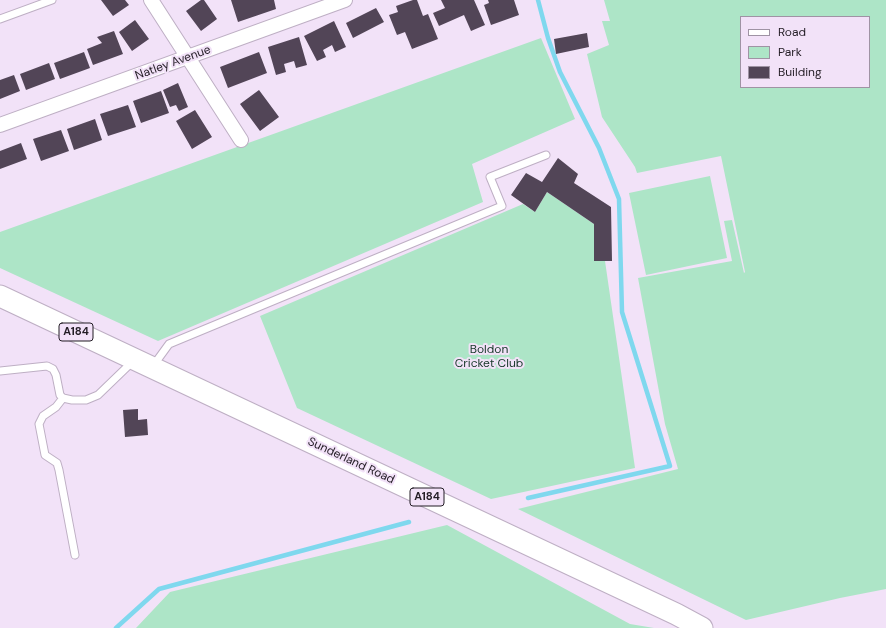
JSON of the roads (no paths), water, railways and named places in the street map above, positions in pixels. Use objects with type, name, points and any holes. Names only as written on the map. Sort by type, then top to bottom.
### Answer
[{"type":"main road","name":"Sunderland Road","points":[[0,296],[670,611],[702,628]]},
{"type":"street","points":[[151,0],[241,140]]},
{"type":"street","name":"Natley Avenue","points":[[0,125],[345,0]]},
{"type":"lane","points":[[0,19],[52,0]]},
{"type":"lane","points":[[0,371],[47,366],[53,369],[56,374],[60,395],[63,398],[72,400],[86,400],[98,395],[127,367],[142,363],[169,344],[502,206],[490,177],[546,155]]},
{"type":"lane","points":[[63,398],[56,407],[43,416],[39,424],[44,455],[57,463],[59,470],[74,555]]},
{"type":"waterway","points":[[528,498],[670,466],[622,312],[619,199],[599,148],[560,72],[548,38],[538,0]]},
{"type":"waterway","points":[[116,628],[159,589],[409,522]]},
{"type":"park label","name":"Boldon Cricket Club","points":[[489,357]]}]
